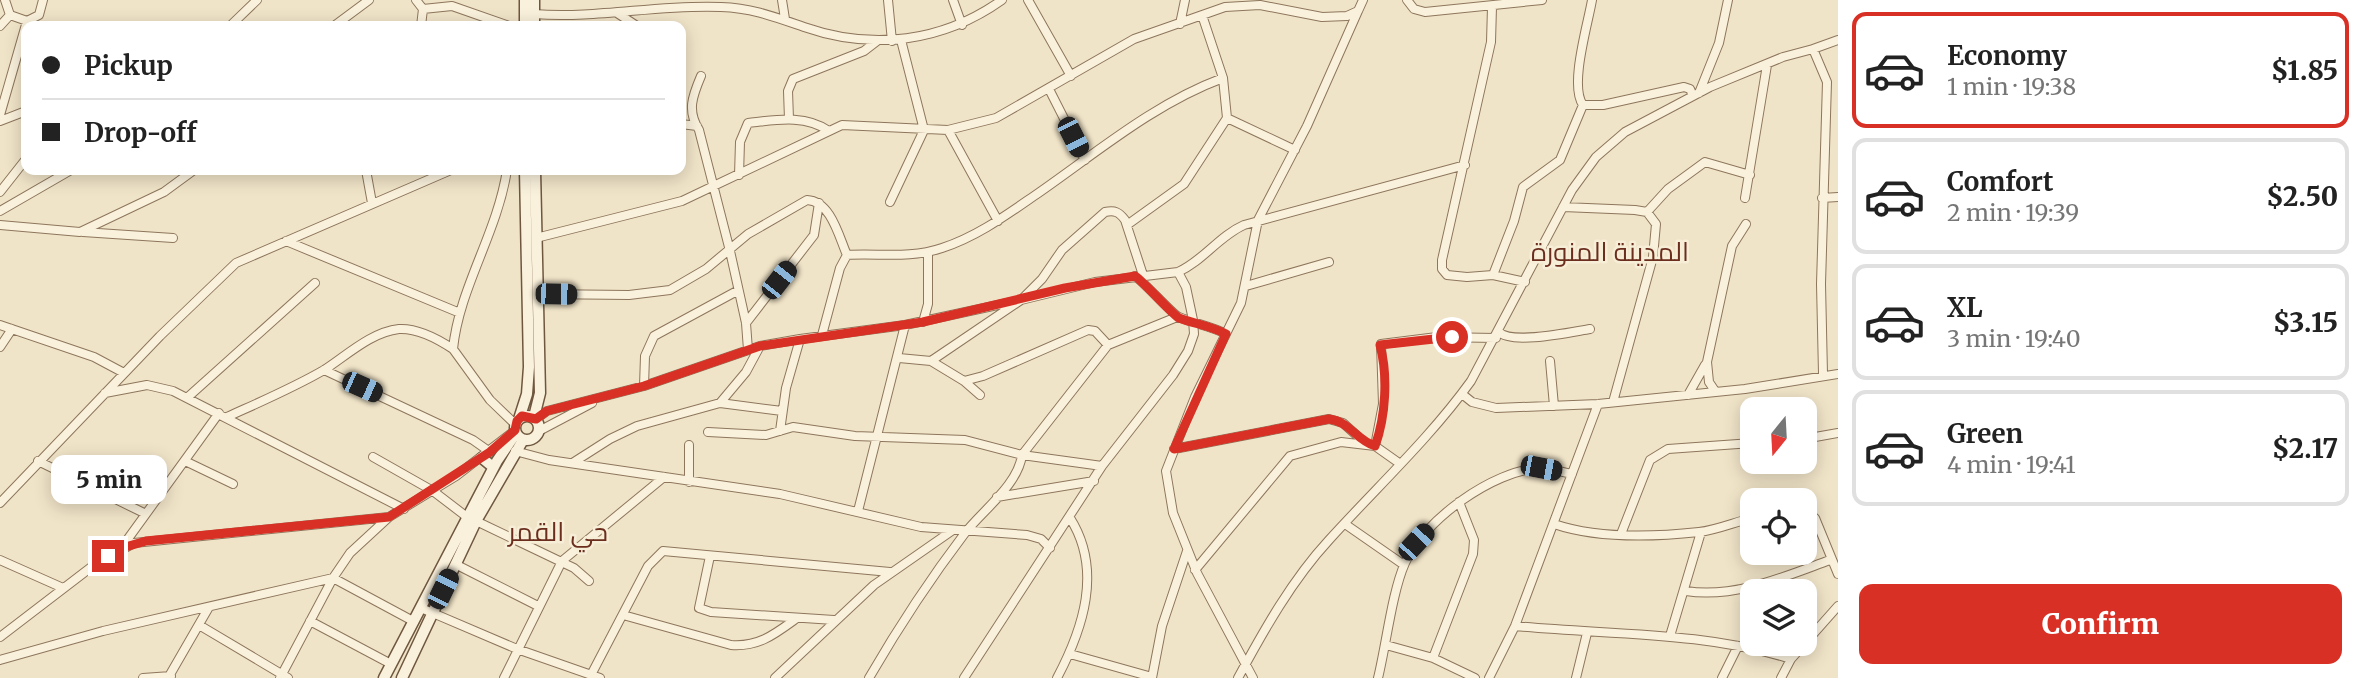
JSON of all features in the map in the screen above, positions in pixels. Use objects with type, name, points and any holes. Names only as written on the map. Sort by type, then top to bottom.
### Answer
[{"type":"street","points":[[5,0],[10,15]]},
{"type":"street","points":[[10,15],[27,21],[39,15],[43,0]]},
{"type":"street","points":[[234,21],[257,0]]},
{"type":"street","points":[[341,21],[369,0]]},
{"type":"street","points":[[416,0],[423,9],[422,21]]},
{"type":"street","points":[[525,0],[525,21]]},
{"type":"street","points":[[534,0],[534,21]]},
{"type":"street","points":[[655,0],[657,10]]},
{"type":"street","points":[[782,0],[785,19]]},
{"type":"street","points":[[888,0],[896,41],[923,130],[890,202]]},
{"type":"street","points":[[953,0],[962,25]]},
{"type":"street","points":[[534,13],[589,16],[715,3],[752,9],[828,33],[877,41],[896,41],[962,25],[1002,0]]},
{"type":"street","points":[[1028,0],[1071,76]]},
{"type":"street","points":[[1180,24],[1185,0]]},
{"type":"street","points":[[1253,678],[1216,613],[1187,551],[1166,486],[1166,471],[1246,286],[1258,220],[1295,149],[1363,0]]},
{"type":"street","points":[[1407,0],[1409,6],[1425,12],[1542,0]]},
{"type":"street","points":[[1493,275],[1514,221],[1523,187],[1560,160],[1583,105],[1577,93],[1592,0]]},
{"type":"street","points":[[1696,95],[1719,43],[1728,0]]},
{"type":"street","points":[[536,238],[667,205],[739,175],[842,125],[948,130],[996,118],[1134,39],[1225,7],[1246,4],[1272,6],[1322,17],[1347,16],[1358,11]]},
{"type":"street","points":[[423,9],[452,6],[495,21]]},
{"type":"street","points":[[1492,7],[1491,42],[1442,269],[1447,275],[1456,277],[1493,275],[1525,282]]},
{"type":"street","points":[[617,13],[629,21]]},
{"type":"street","points":[[0,26],[10,15]]},
{"type":"street","points":[[1127,225],[1184,184],[1227,118],[1223,78],[1202,15]]},
{"type":"street","points":[[230,21],[238,17]]},
{"type":"street","points":[[1238,678],[1289,592],[1328,541],[1462,394],[1497,335],[1563,207],[1584,172],[1609,145],[1625,132],[1696,95],[1767,65],[1838,40]]},
{"type":"street","points":[[789,119],[788,91],[793,79],[864,51],[877,41]]},
{"type":"street","points":[[0,114],[21,42]]},
{"type":"street","points":[[1813,48],[1827,82],[1822,198],[1823,374]]},
{"type":"street","points":[[1745,198],[1767,65]]},
{"type":"street","points":[[701,76],[690,102],[730,251],[746,323],[748,350]]},
{"type":"street","points":[[847,255],[900,256],[928,252],[960,241],[998,221],[1161,106],[1223,78]]},
{"type":"street","points":[[1827,82],[1838,81]]},
{"type":"street","points":[[1583,105],[1603,105],[1684,87],[1696,95]]},
{"type":"street","points":[[1049,89],[1085,160]]},
{"type":"street","points":[[0,121],[21,113]]},
{"type":"street","points":[[1227,118],[1295,149]]},
{"type":"street","points":[[739,175],[740,142],[745,125],[789,119],[818,125],[829,131]]},
{"type":"street","points":[[686,125],[696,126]]},
{"type":"street","points":[[948,130],[998,221]]},
{"type":"street","points":[[1647,212],[1668,190],[1705,162],[1750,174]]},
{"type":"street","points":[[0,192],[21,165]]},
{"type":"street","points":[[384,678],[413,621],[426,611],[455,564],[494,461],[518,429],[547,411],[644,386],[760,346],[923,322],[1139,275],[1178,272],[1190,267],[1226,234],[1258,220],[1465,165]]},
{"type":"street","points":[[0,211],[62,175]]},
{"type":"street","points":[[80,232],[164,192],[187,175]]},
{"type":"street","points":[[367,175],[372,203]]},
{"type":"street","points":[[0,503],[219,276],[236,263],[439,175]]},
{"type":"street","points":[[453,349],[460,313],[502,205],[506,175]]},
{"type":"street","points":[[515,451],[527,394],[529,368],[526,175]]},
{"type":"street","points":[[535,175],[540,393],[535,418],[539,431]]},
{"type":"street","points":[[1822,198],[1838,197]]},
{"type":"street","points":[[537,293],[629,295],[670,290],[730,251],[748,234],[807,200],[819,204],[828,213],[847,255]]},
{"type":"street","points":[[746,323],[814,235],[819,204]]},
{"type":"street","points":[[1563,207],[1647,212],[1656,224],[1653,257],[1613,402]]},
{"type":"street","points":[[931,360],[1021,300],[1042,279],[1062,250],[1105,212],[1119,212],[1127,225],[1139,275],[1177,317]]},
{"type":"street","points":[[1688,395],[1707,362],[1732,246],[1746,224]]},
{"type":"street","points":[[0,225],[173,238]]},
{"type":"street","points":[[286,241],[460,313]]},
{"type":"street","points":[[923,322],[928,296],[928,252]]},
{"type":"street","points":[[822,335],[840,268],[847,255]]},
{"type":"street","points":[[1246,286],[1329,262]]},
{"type":"street","points":[[964,678],[1102,466],[1178,369],[1192,341],[1193,320],[1186,287],[1178,272]]},
{"type":"street","points":[[188,397],[315,283]]},
{"type":"street","points":[[644,386],[645,356],[654,337],[737,291]]},
{"type":"street","points":[[869,678],[966,531],[1017,472],[1022,455],[1108,345],[1177,317],[1193,320],[1226,334]]},
{"type":"street","points":[[0,325],[94,357],[124,373]]},
{"type":"street","points":[[858,511],[899,358],[905,325]]},
{"type":"street","points":[[0,347],[12,329]]},
{"type":"street","points":[[122,548],[144,513],[223,415],[324,370],[360,345],[400,329],[438,339],[453,349],[490,400],[518,429],[533,439],[539,431],[597,400]]},
{"type":"street","points":[[1370,445],[1383,404],[1381,344],[1437,337],[1497,335],[1520,338],[1590,329]]},
{"type":"street","points":[[964,381],[983,376],[1088,330],[1095,331],[1108,345]]},
{"type":"street","points":[[780,431],[782,411],[800,340]]},
{"type":"street","points":[[720,403],[746,372],[760,346]]},
{"type":"street","points":[[899,358],[931,360],[980,395]]},
{"type":"street","points":[[1550,361],[1554,406]]},
{"type":"street","points":[[1707,362],[1709,382],[1715,391]]},
{"type":"street","points":[[324,370],[473,440],[494,461]]},
{"type":"street","points":[[1462,394],[1472,402],[1496,408],[1598,404],[1745,389],[1823,374],[1838,374]]},
{"type":"street","points":[[105,393],[147,385],[188,397],[404,509]]},
{"type":"street","points":[[574,462],[610,439],[637,426],[720,403],[782,411]]},
{"type":"street","points":[[1489,678],[1515,626],[1598,404]]},
{"type":"street","points":[[1174,449],[1329,419],[1343,423],[1370,445],[1399,463]]},
{"type":"street","points":[[708,432],[766,435],[793,427],[877,437],[974,441],[1022,455],[1102,466]]},
{"type":"street","points":[[1817,437],[1838,433]]},
{"type":"street","points":[[1195,570],[1290,456],[1341,442],[1370,445]]},
{"type":"street","points":[[1621,534],[1650,460],[1657,453],[1668,449],[1740,444]]},
{"type":"street","points":[[689,445],[689,482]]},
{"type":"street","points":[[199,625],[283,677],[333,578],[350,553],[389,517],[433,491],[515,451],[537,458],[780,494],[921,527],[1027,535],[1041,540],[1050,548]]},
{"type":"street","points":[[373,457],[433,491],[472,519],[562,561],[589,581]]},
{"type":"street","points":[[38,461],[144,513]]},
{"type":"street","points":[[185,461],[233,484]]},
{"type":"street","points":[[1378,678],[1404,565],[1416,542],[1459,502],[1514,474],[1541,468],[1572,474]]},
{"type":"street","points":[[504,678],[562,561],[664,477]]},
{"type":"street","points":[[997,497],[1094,481]]},
{"type":"street","points":[[1433,658],[1473,554],[1474,540],[1459,502]]},
{"type":"street","points":[[0,637],[62,588],[122,548],[146,541],[389,517]]},
{"type":"street","points":[[1057,678],[1083,621],[1087,597],[1083,553],[1078,533],[1070,518]]},
{"type":"street","points":[[402,678],[426,611],[472,519]]},
{"type":"street","points":[[1554,524],[1576,531],[1621,534],[1701,532],[1740,521]]},
{"type":"street","points":[[1817,523],[1838,574]]},
{"type":"street","points":[[1345,524],[1404,565]]},
{"type":"street","points":[[775,678],[834,620],[890,572],[953,530]]},
{"type":"street","points":[[1670,636],[1686,590],[1701,532]]},
{"type":"street","points":[[426,611],[517,649],[596,676],[648,566],[659,553],[669,550],[890,572]]},
{"type":"street","points":[[1070,654],[1152,678],[1162,626],[1187,551]]},
{"type":"street","points":[[710,556],[699,608],[712,612],[834,620]]},
{"type":"street","points":[[0,560],[62,588]]},
{"type":"street","points":[[1686,590],[1702,594],[1755,585],[1830,560]]},
{"type":"street","points":[[455,564],[538,606]]},
{"type":"street","points":[[0,660],[103,631],[333,578],[413,621]]},
{"type":"street","points":[[1781,678],[1791,659],[1838,606]]},
{"type":"street","points":[[143,678],[170,677],[209,607]]},
{"type":"street","points":[[623,615],[730,645],[749,646],[774,635],[797,618]]},
{"type":"street","points":[[310,621],[391,664]]},
{"type":"street","points":[[1515,626],[1587,633],[1670,636],[1738,646],[1791,659]]},
{"type":"street","points":[[1578,678],[1587,633]]},
{"type":"street","points":[[1386,645],[1433,658],[1475,678]]},
{"type":"street","points":[[1722,678],[1738,646]]},
{"type":"district","name":"المدينة المنورة","points":[[1610,251]]},
{"type":"district","name":"حي القمر","points":[[558,531]]},
{"type":"route","points":[[108,556],[134,543],[146,541],[389,517],[490,452],[515,430],[517,421],[522,416],[536,419],[547,411],[644,386],[760,346],[923,322],[1095,282],[1135,276],[1161,297],[1177,317],[1209,325],[1226,334],[1195,397],[1174,449],[1329,419],[1343,423],[1366,444],[1375,446],[1383,404],[1384,365],[1380,345],[1452,337]]}]
